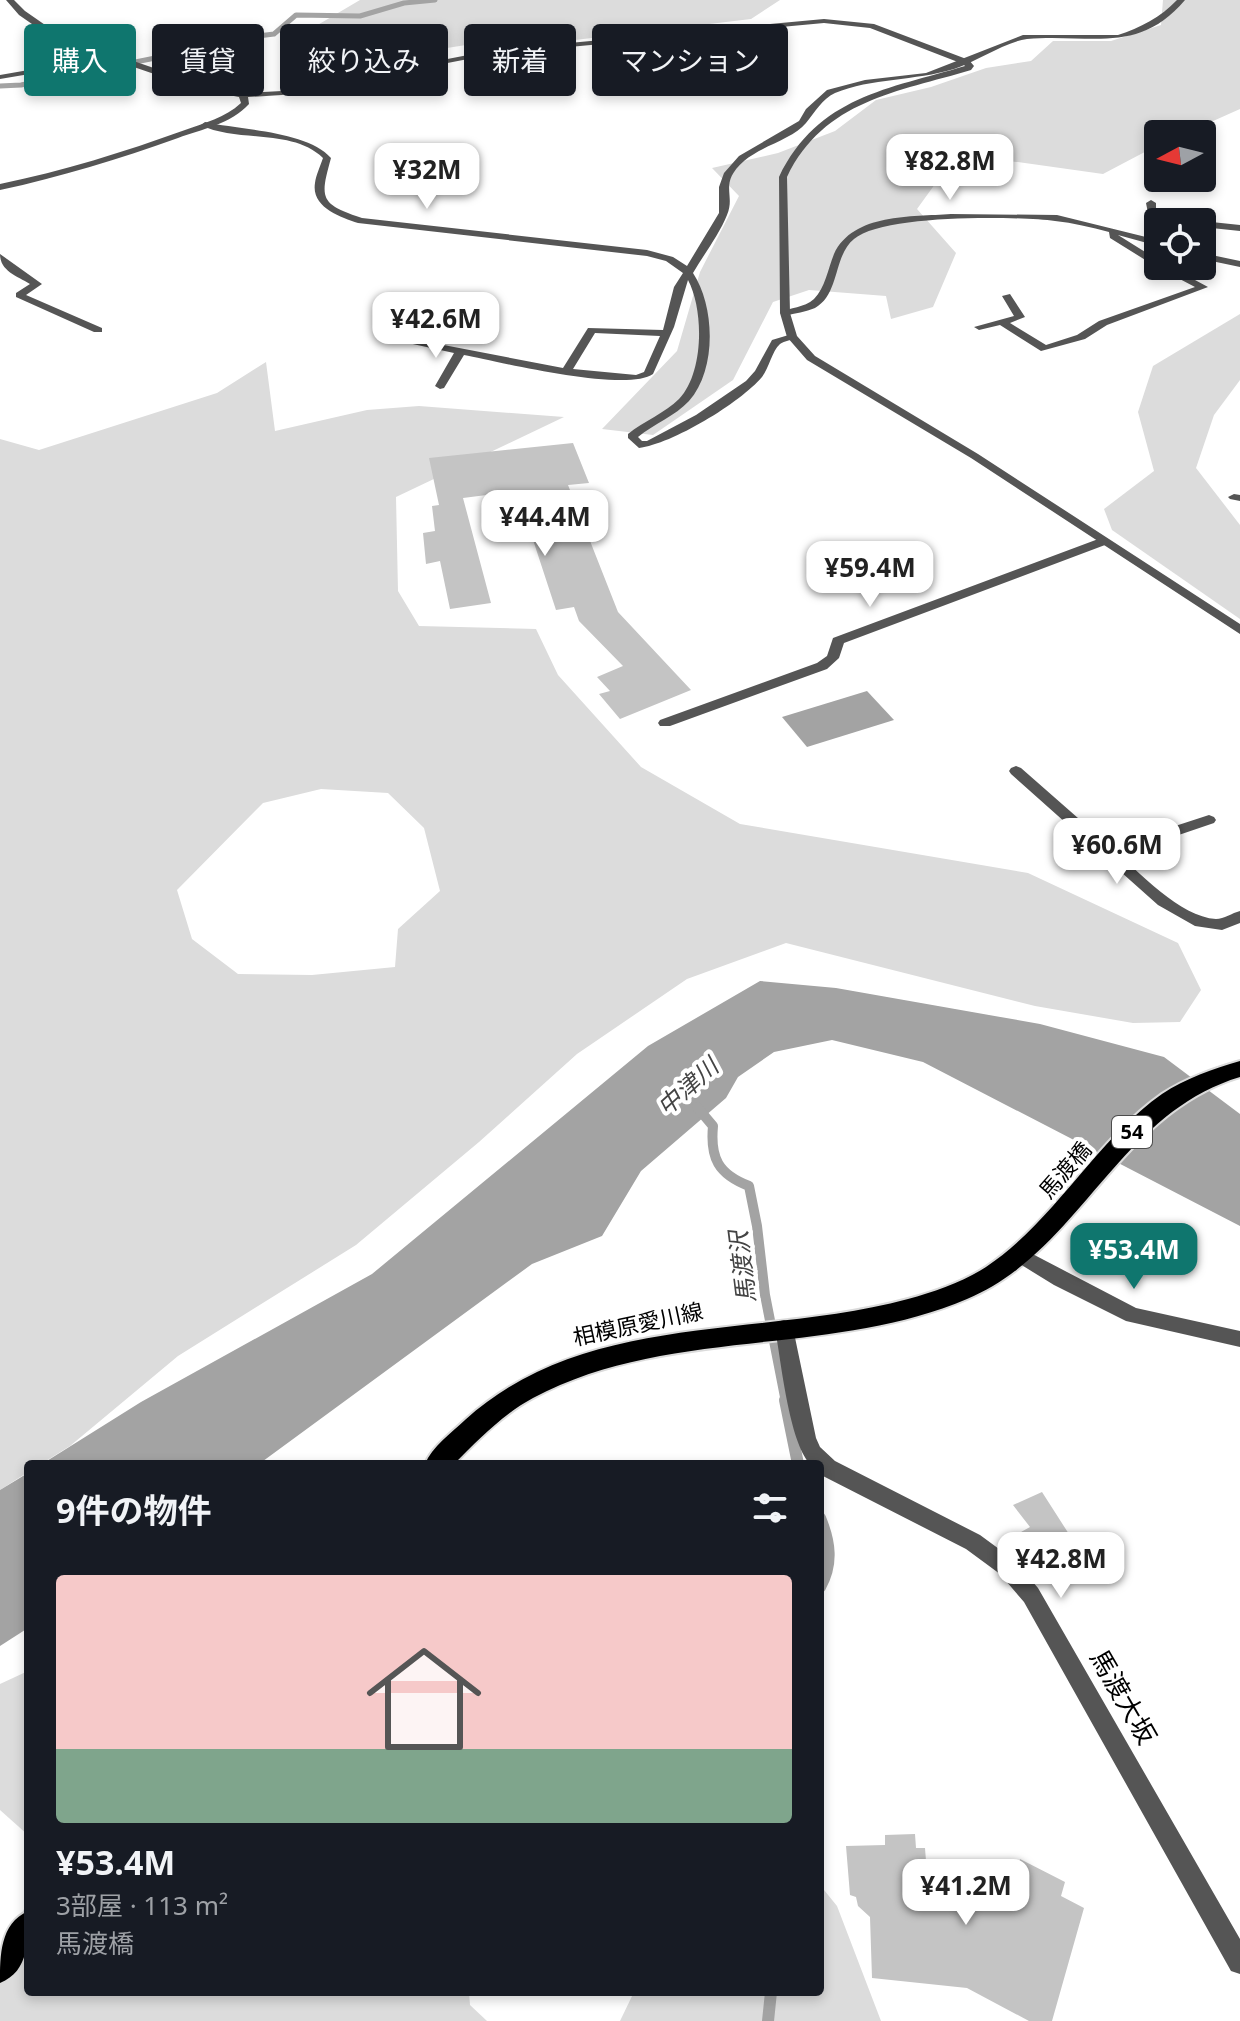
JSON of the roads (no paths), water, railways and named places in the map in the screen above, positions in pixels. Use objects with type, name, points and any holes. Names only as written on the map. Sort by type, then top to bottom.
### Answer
[{"type":"main road","name":"馬渡橋","points":[[1047,1228],[1145,1119],[1187,1089],[1240,1069]]},
{"type":"main road","name":"相模原愛川線","points":[[441,1460],[499,1408],[555,1375],[628,1353],[784,1328],[870,1319],[915,1308],[980,1283],[1021,1256],[1047,1228]]},
{"type":"main road","points":[[0,1968],[24,1932]]},
{"type":"street","points":[[10,0],[38,24]]},
{"type":"street","points":[[381,336],[566,372],[637,378],[648,374],[666,333],[686,272],[724,213],[723,187],[730,172],[742,158],[802,123],[826,94],[850,85],[921,76],[966,62],[1023,37],[1118,37],[1135,32],[1169,13],[1181,0]]},
{"type":"street","points":[[264,94],[494,52],[824,21],[871,26],[966,62],[970,66],[968,68],[857,99],[825,122],[789,162],[783,177],[785,313],[792,337],[811,358],[962,446],[1101,542],[1240,630]]},
{"type":"street","points":[[0,77],[24,73]]},
{"type":"street","points":[[0,187],[81,169],[205,125],[238,111],[245,104],[243,96]]},
{"type":"street","points":[[205,125],[287,140],[322,151],[327,158],[318,188],[321,197],[335,210],[361,221],[563,241],[653,255],[676,262],[686,272],[706,317],[696,383],[682,402],[632,436],[639,445],[660,440],[746,385],[760,372],[776,342],[792,337]]},
{"type":"street","points":[[1151,203],[1151,208]]},
{"type":"street","points":[[785,313],[816,302],[843,244],[859,230],[869,227],[912,220],[1041,217],[1114,230],[1144,239]]},
{"type":"street","points":[[1216,225],[1240,228]]},
{"type":"street","points":[[1114,230],[1113,236],[1119,243],[1144,256]]},
{"type":"street","points":[[0,257],[7,266],[37,284],[19,295],[98,330]]},
{"type":"street","points":[[1216,259],[1240,264]]},
{"type":"street","points":[[1002,322],[1045,349],[1081,337],[1103,323],[1203,287],[1189,280]]},
{"type":"street","points":[[979,327],[1020,317],[1007,296]]},
{"type":"street","points":[[566,372],[592,330],[666,333]]},
{"type":"street","points":[[440,386],[461,351]]},
{"type":"street","points":[[665,723],[822,666],[833,658],[838,641],[1101,542]]},
{"type":"street","points":[[1016,771],[1163,901],[1195,921],[1222,925],[1240,916]]},
{"type":"street","points":[[1101,845],[1164,835],[1209,820]]},
{"type":"street","points":[[1021,1256],[1133,1315],[1240,1339]]},
{"type":"street","name":"馬渡大坂","points":[[784,1328],[806,1439],[813,1454],[821,1460]]},
{"type":"street","name":"馬渡大坂","points":[[824,1462],[847,1479],[973,1542],[1007,1567],[1031,1595],[1240,1962]]},
{"type":"water","points":[[867,691],[894,720],[807,747],[782,717]]},
{"type":"water","name":"中津川","points":[[760,981],[836,988],[1040,1024],[1164,1057],[1240,1114],[1240,1226],[923,1062],[832,1040],[774,1052],[738,1077],[726,1098],[641,1171],[602,1236],[532,1264],[264,1460],[48,1460],[141,1402],[372,1274],[648,1046]]},
{"type":"water","points":[[24,1475],[24,1631],[0,1646],[0,1490]]},
{"type":"waterway","points":[[0,86],[21,85],[210,47],[235,39],[274,34],[296,15],[360,16],[404,3],[435,0]]},
{"type":"waterway","name":"馬渡沢","points":[[697,1107],[713,1126],[713,1147],[718,1164],[730,1176],[749,1186],[765,1295],[786,1402]]},
{"type":"waterway","name":"馬渡沢","points":[[785,1400],[797,1460]]},
{"type":"waterway","name":"馬渡沢","points":[[824,1530],[829,1553],[824,1578]]},
{"type":"waterway","name":"馬渡沢","points":[[768,2021],[771,1996]]}]
